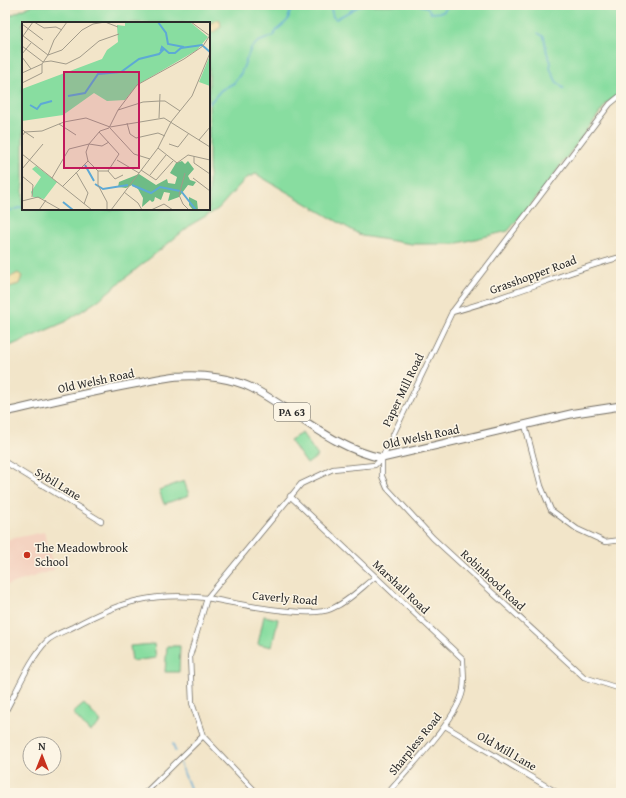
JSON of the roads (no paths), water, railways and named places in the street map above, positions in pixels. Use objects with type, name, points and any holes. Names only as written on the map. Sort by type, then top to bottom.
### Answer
[{"type":"main road","name":"Old Welsh Road","points":[[5,412],[107,388],[175,377],[219,378],[250,387],[350,449],[382,458],[575,413],[621,406]]},
{"type":"street","name":"Paper Mill Road","points":[[382,458],[452,312],[610,104],[621,96]]},
{"type":"street","name":"Grasshopper Road","points":[[452,312],[485,303],[582,268],[621,257]]},
{"type":"street","points":[[525,425],[541,486],[551,510],[577,529],[605,542],[621,540]]},
{"type":"street","points":[[257,793],[202,736],[192,703],[189,663],[207,598],[301,484],[334,469],[375,465],[382,458]]},
{"type":"street","name":"Robinhood Road","points":[[382,458],[382,476],[387,488],[433,538],[584,677],[621,690]]},
{"type":"street","name":"Sybil Lane","points":[[5,462],[101,521]]},
{"type":"street","name":"Marshall Road","points":[[290,496],[463,659],[463,691],[456,706]]},
{"type":"street","name":"Caverly Road","points":[[207,598],[269,608],[315,612],[330,610],[345,602],[375,577]]},
{"type":"street","points":[[5,712],[35,657],[47,641],[95,615],[124,603],[149,598],[179,595],[207,598]]},
{"type":"street","name":"Sharpless Road","points":[[388,793],[445,726],[456,706]]},
{"type":"street","name":"Old Mill Lane","points":[[445,726],[558,793]]},
{"type":"street","points":[[144,793],[202,736]]},
{"type":"waterway","points":[[210,103],[221,90],[234,83],[241,73],[251,48],[258,42],[273,36],[288,20],[290,11],[316,5]]},
{"type":"waterway","points":[[330,5],[333,17],[336,19],[361,5]]},
{"type":"waterway","points":[[420,5],[427,7],[431,13],[443,12],[449,5]]},
{"type":"waterway","points":[[538,33],[544,37],[547,53],[551,62],[550,68],[556,81],[564,89]]},
{"type":"waterway","points":[[5,212],[22,207]]},
{"type":"waterway","points":[[173,744],[175,751]]},
{"type":"waterway","points":[[180,763],[192,793]]},
{"type":"place","name":"The Meadowbrook School","points":[[27,555]]}]
